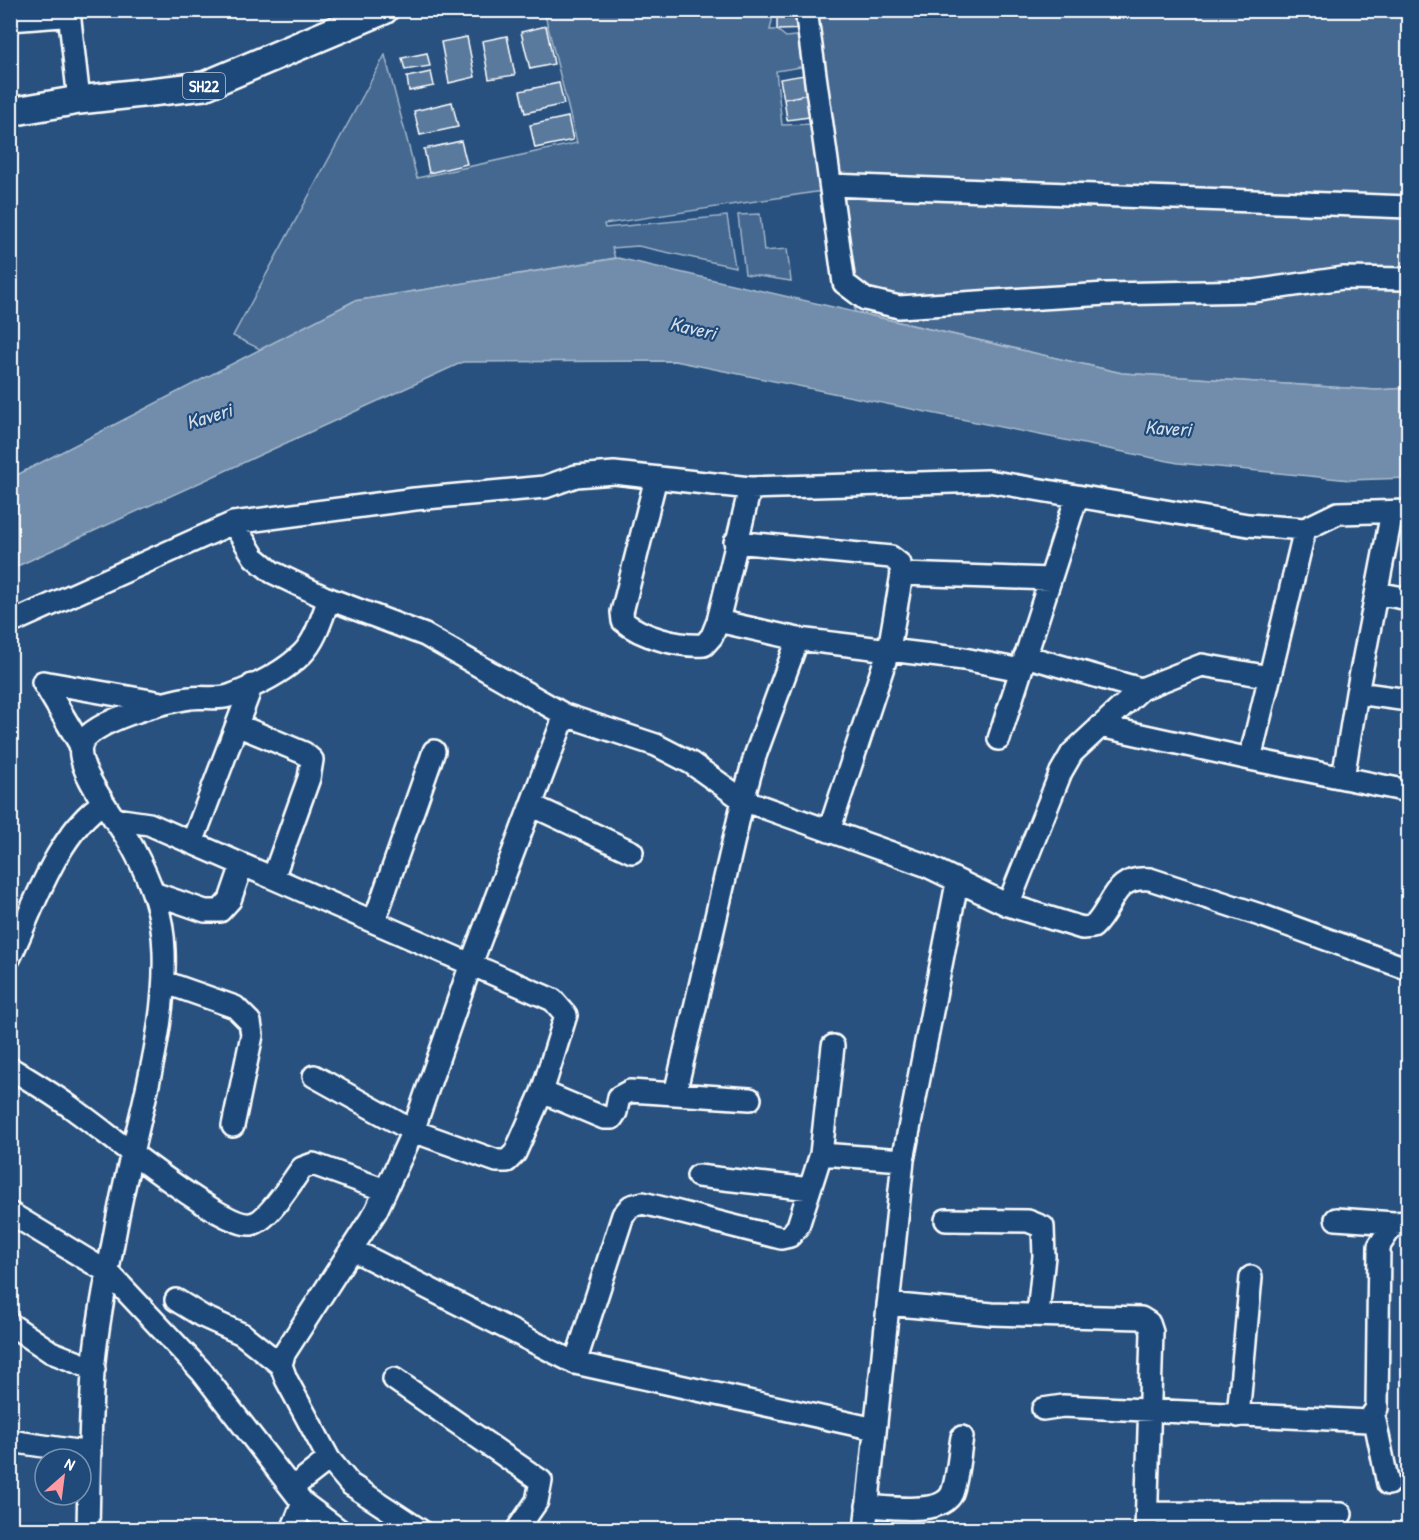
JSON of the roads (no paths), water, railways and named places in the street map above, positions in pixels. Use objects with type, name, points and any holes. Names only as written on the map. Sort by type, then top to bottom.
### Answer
[{"type":"main road","name":"SH22","points":[[10,112],[79,100],[204,86],[384,10]]},
{"type":"street","points":[[806,10],[844,283],[865,298],[899,307],[1106,294],[1254,291],[1343,278],[1408,279]]},
{"type":"street","points":[[10,20],[62,16],[70,11],[79,100]]},
{"type":"street","points":[[831,185],[1408,207]]},
{"type":"street","points":[[10,623],[233,523],[415,499],[545,487],[576,476],[614,473],[750,488],[988,481],[1248,525],[1305,529],[1338,513],[1400,512],[1377,593],[1343,778]]},
{"type":"street","points":[[656,478],[622,612],[623,621],[633,630],[692,646],[704,645],[718,621],[735,542],[750,488]]},
{"type":"street","points":[[999,739],[1077,496]]},
{"type":"street","points":[[233,523],[254,557],[262,565],[329,599],[425,635],[565,715],[656,745],[691,764],[743,800],[925,865],[957,883],[1008,906],[1082,928],[1094,927],[1102,918],[1115,892],[1126,882],[1138,878],[1150,879],[1263,916],[1408,969]]},
{"type":"street","points":[[1250,759],[1305,529]]},
{"type":"street","points":[[735,542],[891,557],[900,564],[902,574],[888,649],[829,831]]},
{"type":"street","points":[[902,574],[1050,579]]},
{"type":"street","points":[[1377,593],[1408,598]]},
{"type":"street","points":[[90,1447],[94,1369],[109,1273],[130,1152],[154,1052],[164,982],[162,924],[153,893],[135,852],[81,760],[81,746],[87,734],[99,725],[190,698],[228,696],[288,666],[304,653],[313,640],[329,599]]},
{"type":"street","points":[[718,621],[798,639],[1023,663],[1140,689]]},
{"type":"street","points":[[675,1094],[743,800],[755,756],[798,639]]},
{"type":"street","points":[[1008,906],[1061,772],[1072,753],[1140,689],[1202,665],[1214,665],[1270,677]]},
{"type":"street","points":[[81,746],[43,682],[165,704]]},
{"type":"street","points":[[192,843],[252,685]]},
{"type":"street","points":[[1357,693],[1408,700]]},
{"type":"street","points":[[281,1365],[292,1338],[376,1211],[413,1131],[471,964],[565,715]]},
{"type":"street","points":[[237,725],[304,753],[312,760],[309,778],[273,878]]},
{"type":"street","points":[[1100,726],[1408,791]]},
{"type":"street","points":[[374,922],[434,751]]},
{"type":"street","points":[[531,805],[632,852]]},
{"type":"street","points":[[10,957],[44,885],[82,819],[109,811],[149,824],[553,999],[561,1006],[566,1015],[564,1026],[542,1092],[515,1153],[507,1161]]},
{"type":"street","points":[[153,893],[205,911],[220,911],[230,900],[242,865]]},
{"type":"street","points":[[865,1530],[903,1160],[957,883]]},
{"type":"street","points":[[164,982],[235,1007],[250,1022],[252,1035],[233,1126]]},
{"type":"street","points":[[575,1363],[623,1215],[631,1206],[643,1203],[782,1238],[790,1236],[798,1226],[821,1154],[833,1046]]},
{"type":"street","points":[[10,1068],[73,1109],[173,1185],[235,1222],[249,1225],[262,1221],[302,1168],[313,1164],[385,1190]]},
{"type":"street","points":[[314,1076],[413,1131],[497,1161],[529,1163]]},
{"type":"street","points":[[542,1092],[604,1118],[612,1118],[623,1093],[750,1099]]},
{"type":"street","points":[[821,1154],[903,1160]]},
{"type":"street","points":[[698,1176],[810,1189]]},
{"type":"street","points":[[10,1213],[109,1273],[202,1372],[236,1419],[298,1495],[339,1530]]},
{"type":"street","points":[[1336,1219],[1401,1222]]},
{"type":"street","points":[[946,1220],[1028,1221],[1043,1227],[1044,1256],[1038,1314]]},
{"type":"street","points":[[1388,1484],[1374,1416],[1377,1408],[1379,1246],[1401,1222]]},
{"type":"street","points":[[351,1249],[575,1363],[875,1429]]},
{"type":"street","points":[[1238,1416],[1251,1277]]},
{"type":"street","points":[[176,1300],[202,1316],[242,1334],[281,1365],[329,1458],[350,1484],[420,1530]]},
{"type":"street","points":[[888,1304],[980,1313],[1141,1318],[1149,1323],[1152,1332],[1146,1521],[1341,1514]]},
{"type":"street","points":[[10,1324],[51,1352],[94,1369]]},
{"type":"street","points":[[394,1379],[541,1481],[537,1501],[517,1530]]},
{"type":"street","points":[[1043,1409],[1063,1406],[1360,1423],[1374,1416]]},
{"type":"street","points":[[867,1506],[924,1508],[939,1506],[946,1501],[952,1493],[963,1437]]},
{"type":"street","points":[[10,1441],[50,1447]]},
{"type":"street","points":[[292,1530],[298,1495],[329,1458]]},
{"type":"street","points":[[88,1530],[89,1507]]},
{"type":"water","name":"Kaveri","points":[[618,258],[1122,373],[1376,390],[1408,388],[1408,478],[1350,480],[1178,463],[675,361],[463,362],[11,569],[11,478],[354,301]]}]
